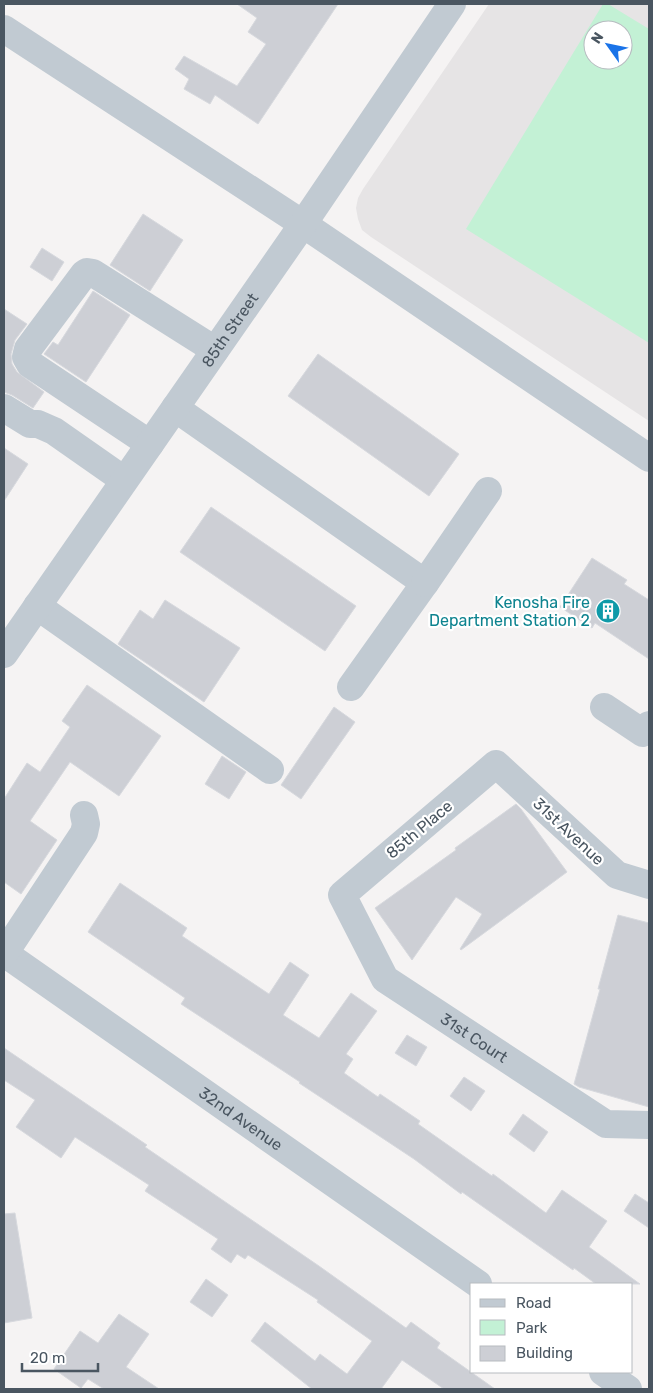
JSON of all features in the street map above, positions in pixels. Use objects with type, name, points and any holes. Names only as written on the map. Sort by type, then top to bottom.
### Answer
[{"type":"street","name":"85th Street","points":[[4,654],[303,224],[452,4]]},
{"type":"street","points":[[4,29],[303,224],[649,458]]},
{"type":"street","points":[[150,444],[30,364],[26,357],[28,349],[87,272],[93,273],[215,350]]},
{"type":"street","points":[[4,408],[30,424],[38,424],[54,432],[124,480]]},
{"type":"street","points":[[175,408],[425,583]]},
{"type":"street","points":[[351,687],[488,491]]},
{"type":"street","points":[[37,606],[270,770]]},
{"type":"street","points":[[604,707],[643,733],[649,724]]},
{"type":"street","name":"31st Avenue","points":[[496,764],[617,875],[649,885]]},
{"type":"street","name":"85th Place","points":[[342,895],[496,764]]},
{"type":"street","points":[[4,953],[84,833],[86,824],[84,814]]},
{"type":"street","name":"31st Court","points":[[342,895],[385,979],[606,1124],[649,1126]]},
{"type":"street","name":"32nd Avenue","points":[[4,953],[477,1283]]},
{"type":"street","points":[[604,1373],[627,1389]]},
{"type":"shaded area","points":[[489,4],[649,4],[649,421],[371,237],[362,230],[358,219],[356,208],[358,198]]},
{"type":"green space","points":[[603,4],[608,4],[649,29],[649,343],[466,229],[583,37],[583,70],[633,70],[633,20],[593,20]]},
{"type":"building","points":[[237,4],[338,4],[258,124],[215,95],[210,104],[184,89],[189,79],[175,69],[184,56],[237,86],[266,44],[248,32],[257,18]]},
{"type":"building","points":[[143,214],[183,240],[150,291],[110,265]]},
{"type":"building","points":[[42,248],[64,262],[52,281],[30,267]]},
{"type":"building","points":[[93,291],[130,315],[86,382],[44,354],[53,342],[58,345]]},
{"type":"building","points":[[4,309],[27,324],[15,340],[11,354],[12,364],[17,372],[44,392],[33,408],[4,392]]},
{"type":"building","points":[[318,354],[459,454],[429,496],[288,396]]},
{"type":"building","points":[[4,448],[28,464],[4,501]]},
{"type":"building","points":[[211,507],[356,606],[325,651],[180,552]]},
{"type":"building","name":"Kenosha Fire Department Station 2","points":[[592,558],[627,580],[624,584],[649,600],[649,659],[595,623],[592,628],[560,607]]},
{"type":"building","points":[[165,600],[240,648],[204,702],[118,644],[140,610],[153,619]]},
{"type":"building","points":[[87,685],[161,736],[119,796],[70,762],[30,821],[57,840],[21,894],[4,882],[4,799],[27,763],[40,772],[70,727],[62,721]]},
{"type":"building","points":[[334,707],[355,722],[301,799],[281,785]]},
{"type":"building","points":[[222,756],[246,772],[229,799],[205,784]]},
{"type":"building","points":[[516,804],[567,872],[461,950],[482,914],[456,897],[412,960],[375,908]]},
{"type":"building","points":[[120,883],[187,928],[182,936],[269,994],[290,962],[309,975],[283,1015],[319,1038],[351,993],[377,1011],[346,1054],[353,1059],[344,1073],[378,1097],[380,1094],[420,1121],[418,1124],[492,1176],[493,1174],[546,1213],[562,1190],[607,1221],[589,1247],[640,1284],[595,1283],[574,1268],[573,1270],[462,1192],[461,1194],[414,1159],[181,1004],[185,998],[88,932]]},
{"type":"building","points":[[618,915],[649,923],[649,1107],[574,1084]]},
{"type":"building","points":[[407,1035],[427,1047],[416,1066],[395,1053]]},
{"type":"building","points":[[4,1048],[147,1145],[145,1147],[406,1328],[411,1322],[440,1343],[437,1348],[495,1389],[444,1389],[402,1360],[381,1389],[312,1389],[251,1341],[265,1322],[315,1361],[320,1354],[347,1374],[372,1341],[317,1302],[318,1300],[248,1255],[245,1259],[237,1254],[231,1263],[211,1249],[218,1239],[145,1191],[149,1185],[75,1137],[61,1158],[16,1127],[35,1100],[4,1080]]},
{"type":"building","points":[[464,1077],[485,1091],[471,1111],[450,1096]]},
{"type":"building","points":[[523,1114],[548,1132],[534,1152],[509,1134]]},
{"type":"building","points":[[635,1194],[649,1203],[649,1228],[624,1211]]},
{"type":"building","points":[[15,1213],[32,1318],[4,1323],[4,1214]]},
{"type":"building","points":[[206,1279],[228,1295],[212,1317],[190,1302]]},
{"type":"building","points":[[119,1314],[149,1334],[126,1367],[159,1389],[104,1389],[88,1379],[81,1388],[54,1369],[80,1331],[98,1343]]},
{"type":"place","name":"Kenosha Fire Department Station 2","points":[[608,611]]}]
